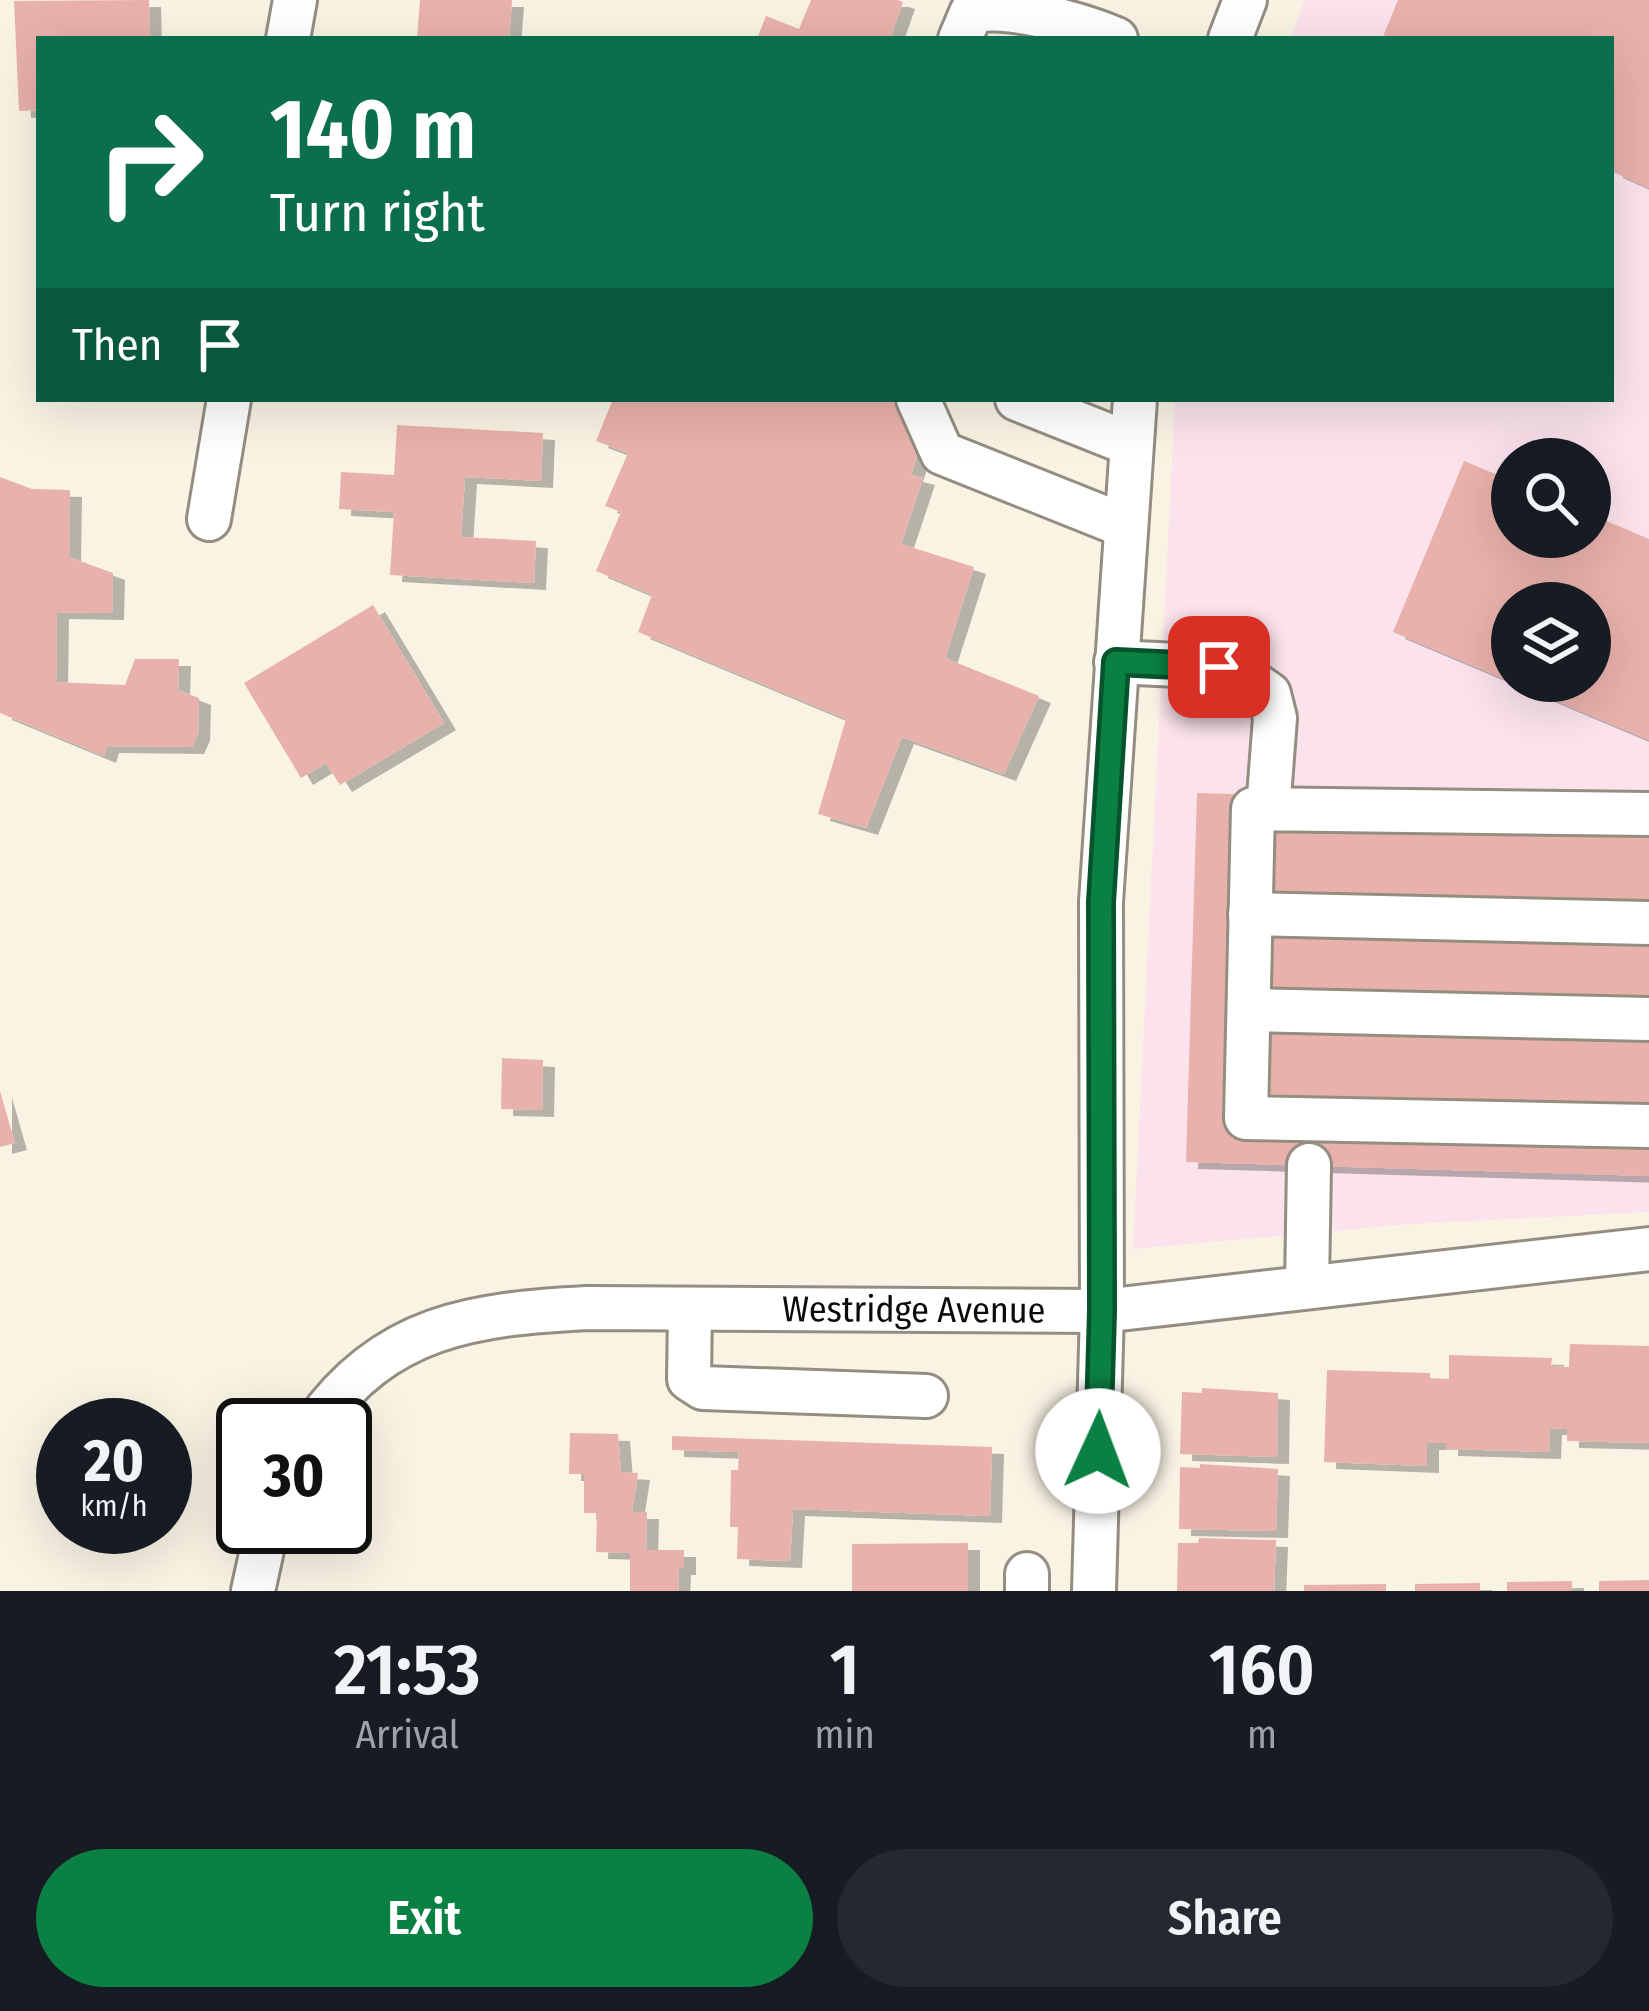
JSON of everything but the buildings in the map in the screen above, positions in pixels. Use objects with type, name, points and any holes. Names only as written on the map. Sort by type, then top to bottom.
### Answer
[{"type":"street","points":[[289,36],[295,0]]},
{"type":"street","points":[[1231,36],[1245,0]]},
{"type":"street","points":[[960,36],[970,13],[987,7],[1075,22],[1109,36]]},
{"type":"street","points":[[209,519],[228,402]]},
{"type":"street","points":[[919,402],[942,453],[1125,526]]},
{"type":"street","points":[[1025,402],[1130,444]]},
{"type":"street","points":[[1094,1591],[1102,1311],[1101,902],[1135,402]]},
{"type":"street","points":[[1116,662],[1219,667],[1239,673],[1269,694],[1275,718],[1269,796]]},
{"type":"street","points":[[1649,814],[1252,808],[1246,1118],[1649,1126]]},
{"type":"street","points":[[1250,914],[1649,923]]},
{"type":"street","points":[[1249,1010],[1649,1019]]},
{"type":"street","points":[[1307,1286],[1309,1166]]},
{"type":"street","name":"Westridge Avenue","points":[[338,1398],[376,1363],[419,1336],[456,1322],[506,1312],[1102,1311],[1649,1249]]},
{"type":"street","points":[[690,1310],[688,1379],[703,1388],[926,1396]]},
{"type":"street","points":[[254,1591],[262,1554]]},
{"type":"shaded area","points":[[1305,0],[1649,0],[1649,1212],[1410,1224],[1133,1249],[1175,402],[1614,402],[1614,36],[1291,36]]},
{"type":"route","points":[[1098,1451],[1101,902],[1116,662],[1219,667]]}]
